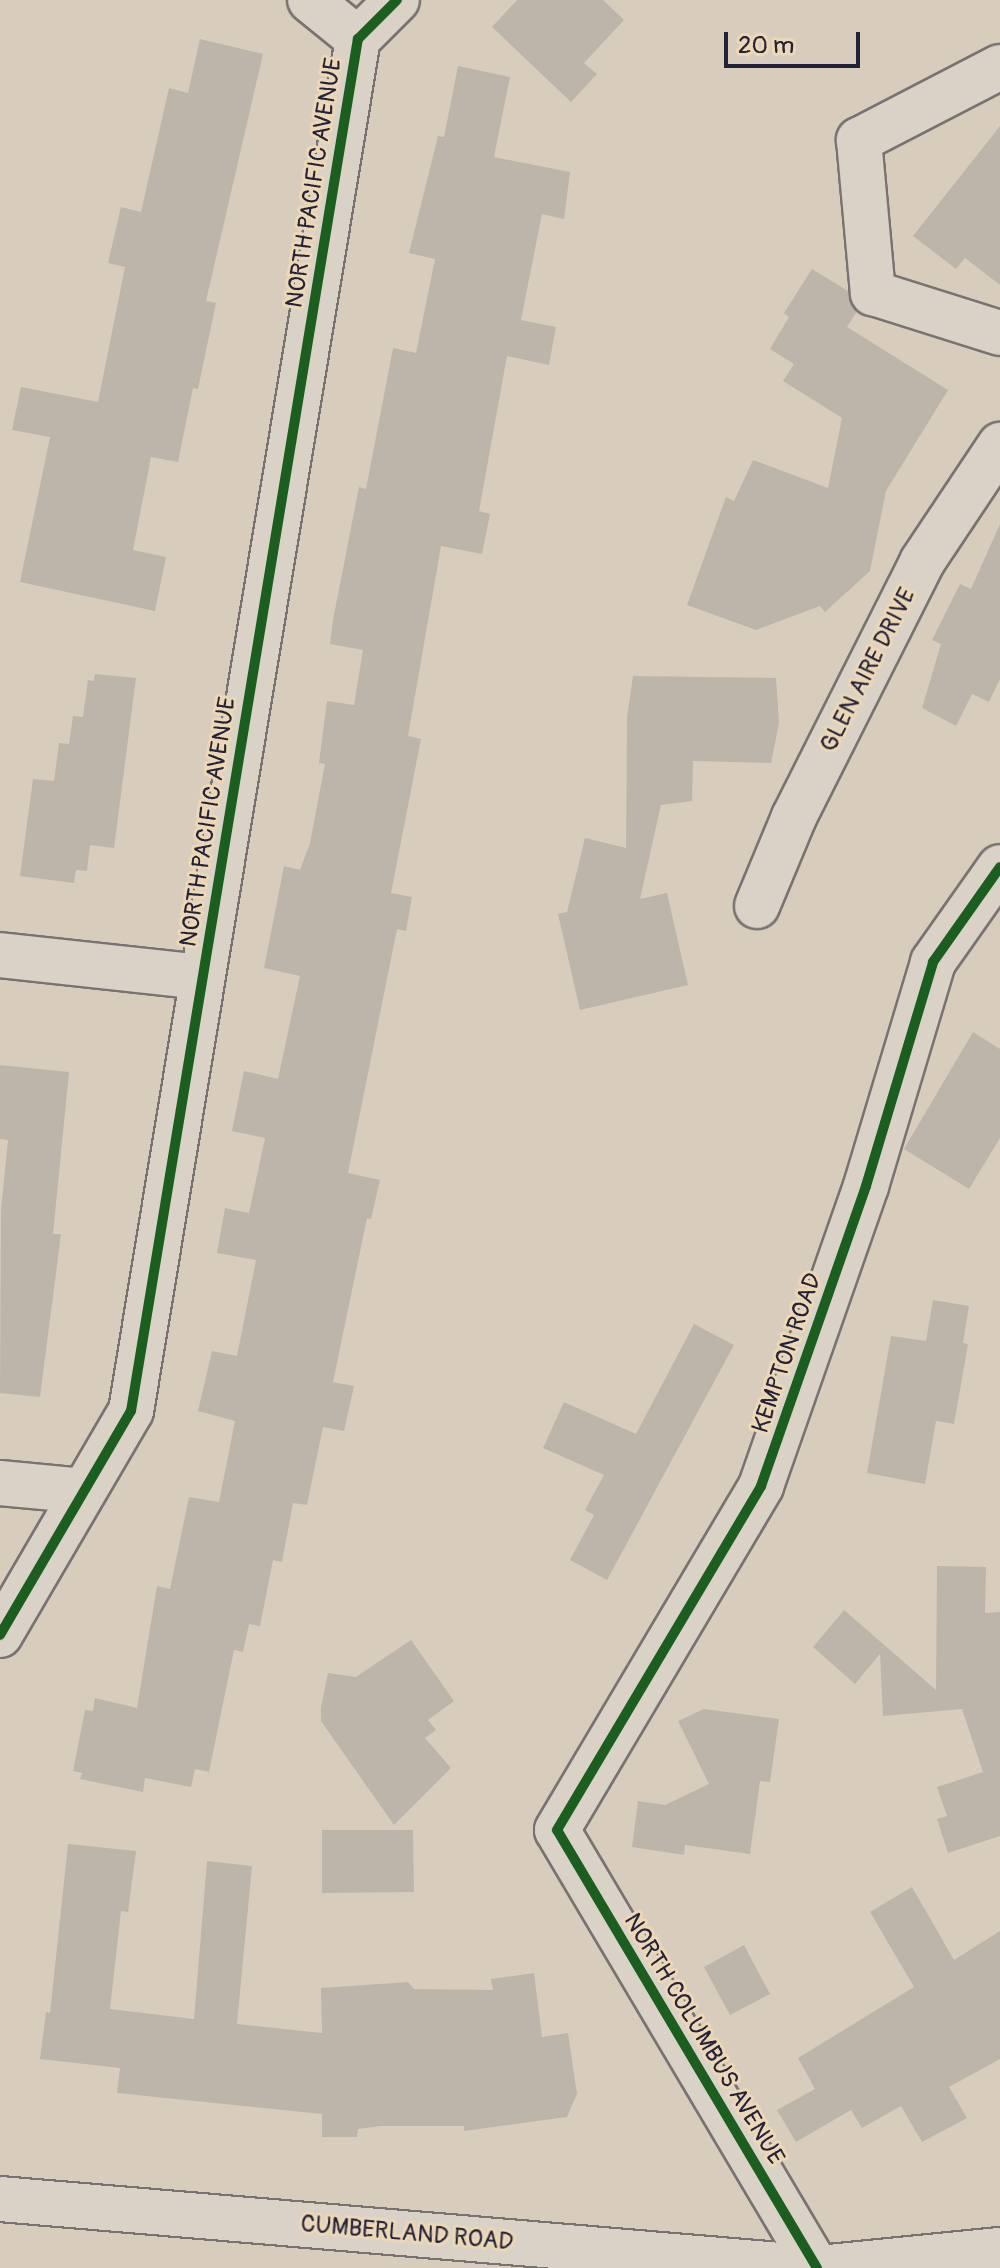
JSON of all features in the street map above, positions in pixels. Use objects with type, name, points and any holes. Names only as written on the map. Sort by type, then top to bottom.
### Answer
[{"type":"street","points":[[310,0],[358,39]]},
{"type":"street","name":"NORTH PACIFIC AVENUE","points":[[0,1635],[131,1411],[358,39],[397,0]]},
{"type":"street","points":[[1000,67],[859,140],[873,293],[1000,333]]},
{"type":"street","name":"GLEN AIRE DRIVE","points":[[757,906],[794,817],[922,562],[1000,445]]},
{"type":"street","name":"KEMPTON ROAD","points":[[557,1830],[761,1486],[866,1186],[933,962],[1000,867]]},
{"type":"street","points":[[0,955],[202,977]]},
{"type":"street","points":[[0,1483],[84,1491]]},
{"type":"street","name":"NORTH COLUMBUS AVENUE","points":[[557,1830],[817,2268]]},
{"type":"street","name":"CUMBERLAND ROAD","points":[[0,2199],[817,2268],[1000,2250]]},
{"type":"building","points":[[517,0],[603,0],[624,20],[584,63],[597,74],[571,102],[492,27]]},
{"type":"building","points":[[200,39],[263,54],[206,301],[216,303],[198,389],[193,388],[178,462],[151,457],[133,550],[166,557],[155,611],[20,582],[50,437],[12,430],[21,387],[98,402],[125,267],[108,263],[121,207],[141,212],[169,88],[188,93]]},
{"type":"building","points":[[458,66],[510,77],[494,157],[570,172],[564,219],[542,214],[521,320],[556,327],[549,365],[507,356],[479,511],[490,514],[482,554],[441,546],[408,736],[421,739],[391,893],[412,897],[406,931],[397,929],[348,1173],[380,1180],[371,1219],[367,1218],[333,1382],[354,1386],[344,1431],[323,1427],[307,1505],[293,1503],[282,1562],[273,1560],[260,1626],[249,1624],[243,1652],[234,1650],[209,1772],[195,1769],[191,1787],[145,1778],[143,1792],[80,1779],[82,1773],[73,1771],[85,1710],[93,1711],[95,1698],[137,1708],[157,1586],[170,1589],[189,1497],[219,1502],[235,1421],[198,1411],[212,1351],[237,1356],[256,1260],[217,1253],[225,1208],[249,1213],[265,1138],[232,1131],[244,1071],[278,1079],[300,976],[264,968],[284,866],[300,870],[310,843],[325,764],[319,763],[327,701],[354,705],[363,650],[330,644],[333,620],[359,487],[366,489],[393,348],[416,353],[435,259],[409,253],[438,136],[444,137]]},
{"type":"building","points":[[1000,126],[1000,285],[965,258],[956,269],[913,236]]},
{"type":"building","points":[[812,269],[848,291],[857,311],[847,327],[948,390],[886,491],[870,571],[825,612],[820,606],[756,630],[687,605],[726,497],[734,501],[753,460],[828,488],[842,418],[783,381],[794,364],[770,349],[789,317],[784,313]]},
{"type":"building","points":[[1000,524],[1000,679],[989,702],[972,694],[956,726],[922,708],[941,644],[932,640],[960,584],[971,589]]},
{"type":"building","points":[[95,674],[136,678],[114,848],[90,845],[87,871],[76,870],[74,883],[20,876],[33,779],[54,781],[59,743],[69,744],[73,716],[83,717],[88,680],[94,681]]},
{"type":"building","points":[[633,676],[776,678],[779,723],[771,763],[693,761],[692,801],[661,805],[640,899],[667,893],[688,985],[580,1010],[558,914],[567,912],[585,838],[626,848],[627,717]]},
{"type":"building","points":[[973,1032],[1000,1049],[1000,1138],[969,1189],[904,1149]]},
{"type":"building","points":[[0,1065],[69,1072],[53,1234],[61,1234],[40,1397],[0,1393],[1,1210],[8,1140],[0,1139]]},
{"type":"building","points":[[933,1300],[969,1306],[963,1343],[968,1344],[954,1424],[936,1421],[925,1484],[867,1473],[891,1336],[926,1341]]},
{"type":"building","points":[[694,1324],[734,1345],[607,1580],[570,1560],[594,1515],[585,1510],[604,1475],[543,1448],[564,1402],[636,1434]]},
{"type":"building","points":[[937,1566],[986,1567],[985,1613],[1000,1612],[1000,1836],[948,1853],[937,1819],[947,1816],[937,1787],[983,1772],[962,1709],[883,1716],[880,1654],[855,1684],[813,1647],[844,1610],[936,1690]]},
{"type":"building","points":[[411,1640],[454,1701],[428,1720],[436,1730],[425,1738],[451,1768],[394,1825],[321,1721],[321,1707],[328,1673],[356,1677]]},
{"type":"building","points":[[704,1709],[779,1719],[770,1782],[760,1781],[750,1854],[685,1845],[684,1855],[632,1847],[638,1801],[665,1805],[709,1784],[678,1721]]},
{"type":"building","points":[[322,1830],[413,1830],[414,1892],[322,1893]]},
{"type":"building","points":[[68,1844],[136,1851],[128,1912],[121,1911],[110,2009],[194,2019],[207,1861],[252,1866],[237,2024],[322,2033],[321,1988],[408,1982],[414,1989],[493,1990],[491,1979],[534,1973],[542,2037],[568,2033],[577,2094],[567,2117],[464,2131],[464,2126],[380,2126],[358,2129],[357,2137],[322,2137],[322,2114],[117,2093],[120,2068],[40,2059],[46,2012],[50,2013]]},
{"type":"building","points":[[912,1887],[954,1960],[1000,1931],[1000,2059],[949,2087],[967,2118],[922,2142],[901,2106],[862,2128],[851,2110],[796,2142],[777,2110],[815,2089],[798,2058],[914,1987],[870,1912]]},
{"type":"building","points":[[744,1945],[770,1994],[730,2015],[704,1967]]},
{"type":"cycle path","points":[[0,1635],[131,1411],[358,39],[397,0]]},
{"type":"cycle path","points":[[817,2268],[557,1830],[761,1486],[866,1186],[933,962],[1000,867]]}]
